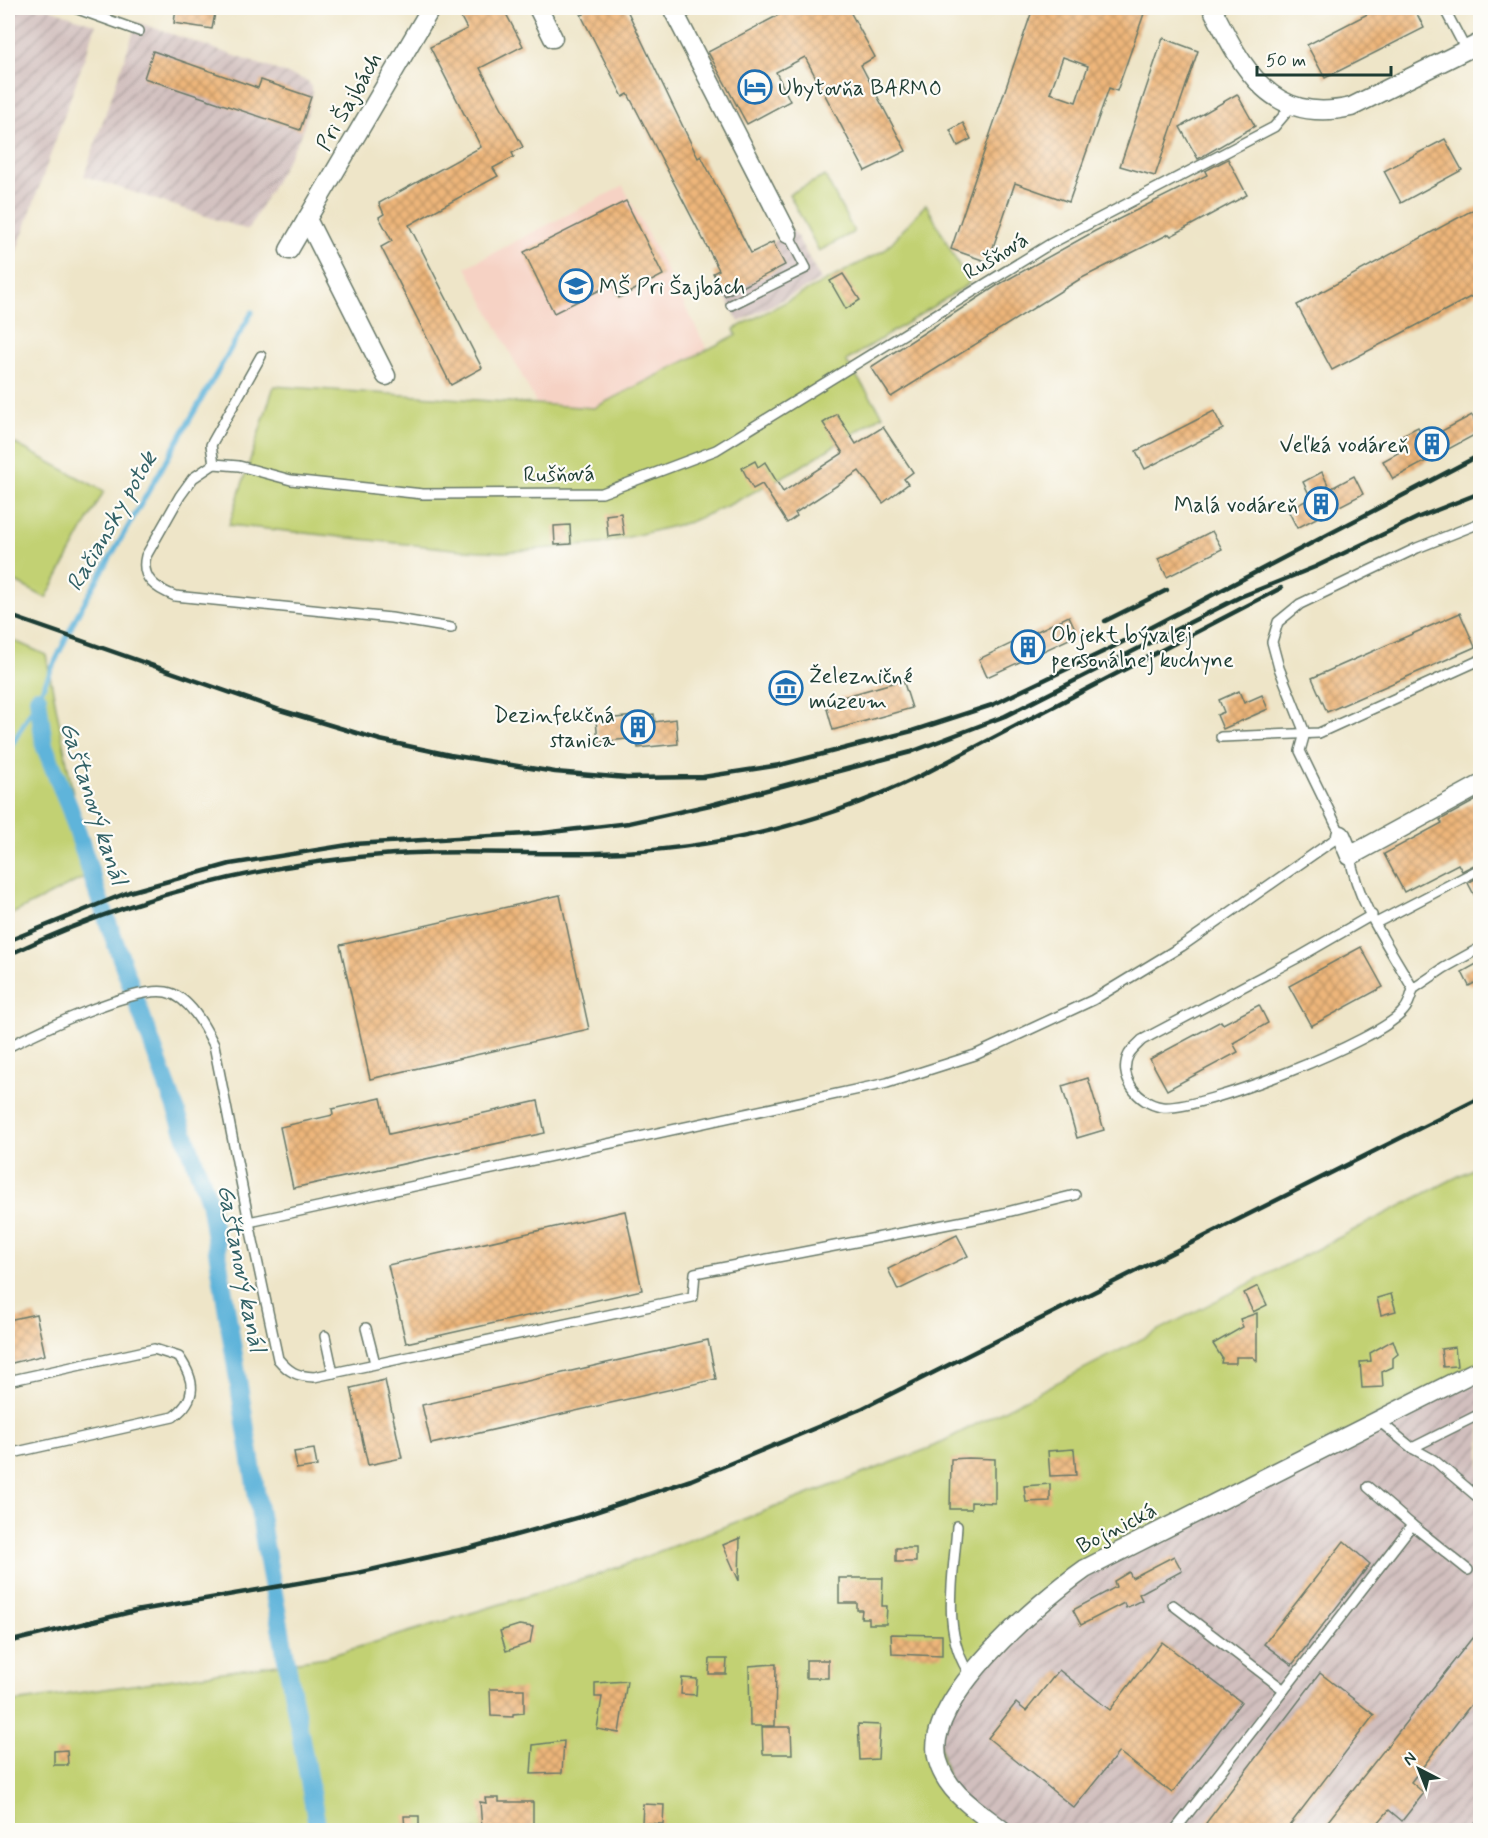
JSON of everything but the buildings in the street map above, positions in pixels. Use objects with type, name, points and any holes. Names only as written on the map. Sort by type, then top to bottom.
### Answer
[{"type":"street","name":"Pri Šajbách","points":[[289,250],[431,8]]},
{"type":"street","points":[[538,8],[553,38]]},
{"type":"street","points":[[684,8],[674,12],[788,234]]},
{"type":"street","points":[[1212,8],[1233,48],[1260,85],[1291,106],[1318,112],[1351,107],[1473,47]]},
{"type":"street","points":[[307,219],[386,376]]},
{"type":"street","points":[[1341,835],[1350,856],[1480,785]]},
{"type":"street","name":"Bojnická","points":[[1002,1830],[955,1791],[941,1772],[935,1744],[942,1721],[971,1676],[1019,1620],[1085,1569],[1480,1369]]},
{"type":"lane","points":[[75,8],[139,31]]},
{"type":"lane","points":[[1444,8],[1473,47]]},
{"type":"lane","name":"Rušňová","points":[[214,464],[239,465],[291,480],[423,494],[602,493],[716,450],[1050,244],[1274,127],[1291,106]]},
{"type":"lane","points":[[731,305],[806,268],[788,234]]},
{"type":"lane","points":[[261,356],[212,445],[214,464],[193,478],[180,496],[146,556],[144,564],[146,575],[153,585],[175,596],[381,617],[451,628]]},
{"type":"lane","points":[[249,1222],[865,1088],[975,1056],[1093,1000],[1182,946],[1341,835],[1300,751],[1305,733],[1275,655],[1272,637],[1278,622],[1300,604],[1417,548],[1480,523]]},
{"type":"lane","points":[[1221,737],[1319,733],[1480,660]]},
{"type":"lane","points":[[1350,856],[1352,873],[1374,919],[1413,989]]},
{"type":"lane","points":[[1480,868],[1301,956],[1142,1040],[1128,1055],[1127,1077],[1137,1096],[1161,1107],[1208,1101],[1347,1047],[1404,1011],[1413,989],[1480,948]]},
{"type":"lane","points":[[8,1047],[40,1030],[145,992],[168,992],[183,1001],[206,1028],[214,1045],[278,1359],[288,1370],[298,1376],[314,1377],[693,1297],[695,1273],[995,1215],[1075,1195]]},
{"type":"lane","points":[[366,1328],[375,1364]]},
{"type":"lane","points":[[325,1336],[333,1372]]},
{"type":"lane","points":[[8,1381],[154,1349],[167,1351],[179,1357],[191,1381],[191,1397],[185,1409],[173,1417],[8,1454]]},
{"type":"lane","points":[[1412,1448],[1480,1413]]},
{"type":"lane","points":[[1379,1421],[1412,1448],[1434,1460],[1480,1499]]},
{"type":"lane","points":[[1368,1487],[1468,1570]]},
{"type":"lane","points":[[1175,1830],[1412,1525]]},
{"type":"lane","points":[[957,1526],[951,1630],[959,1659],[971,1676]]},
{"type":"lane","points":[[1173,1605],[1284,1690]]},
{"type":"lane","points":[[1476,1830],[1480,1825]]},
{"type":"shaded area","points":[[8,8],[47,8],[96,25],[8,276]]},
{"type":"shaded area","points":[[137,22],[308,81],[313,92],[302,133],[248,230],[84,176]]},
{"type":"shaded area","name":"MŠ Pri Šajbách","points":[[623,186],[707,349],[594,408],[536,403],[466,267]]},
{"type":"shaded area","points":[[794,231],[821,280],[739,322],[725,296],[785,265],[773,242]]},
{"type":"shaded area","points":[[1480,1361],[1480,1830],[1001,1830],[951,1792],[935,1725],[1048,1589]]},
{"type":"green space","points":[[825,176],[854,232],[819,251],[789,194]]},
{"type":"green space","points":[[926,204],[969,284],[846,361],[883,415],[797,469],[731,504],[690,522],[600,544],[504,552],[462,550],[229,525],[274,386],[594,408],[736,335],[734,329],[885,250]]},
{"type":"green space","points":[[8,440],[104,491],[46,598],[8,578]]},
{"type":"green space","points":[[8,638],[46,655],[89,875],[8,916]]},
{"type":"green space","points":[[1480,1165],[1480,1361],[1048,1589],[935,1725],[951,1792],[998,1830],[8,1830],[8,1703],[326,1657],[600,1574],[930,1448]]},
{"type":"waterway","name":"Račiansky potok","points":[[8,752],[38,698],[77,615],[252,312]]},
{"type":"waterway","name":"Gaštanový kanál","points":[[38,698],[44,745],[70,809],[98,895],[209,1201],[264,1540],[318,1830]]},
{"type":"railway","points":[[8,615],[280,710],[380,740],[450,755],[555,772],[627,778],[703,777],[780,765],[912,731],[992,705],[1111,648],[1480,455]]},
{"type":"railway","points":[[8,941],[129,892],[230,864],[354,844],[543,833],[629,823],[710,805],[911,752],[1005,716],[1240,597],[1315,567],[1419,517],[1480,493]]},
{"type":"railway","points":[[8,955],[101,916],[148,900],[196,886],[294,866],[394,854],[639,851],[722,841],[803,821],[843,808],[920,776],[1281,588]]},
{"type":"railway","points":[[1105,621],[1167,590]]},
{"type":"railway","points":[[8,1642],[135,1611],[357,1573],[469,1548],[580,1517],[691,1480],[863,1408],[1480,1098]]},
{"type":"place","name":"Ubytovňa BARMO","points":[[755,87]]},
{"type":"place","name":"MŠ Pri Šajbách","points":[[576,286]]},
{"type":"place","name":"Veľká vodáreň","points":[[1432,444]]},
{"type":"place","name":"Malá vodáreň","points":[[1321,504]]},
{"type":"place","name":"Objekt bývalej personálnej kuchyne","points":[[1028,647]]},
{"type":"place","name":"Železničné múzeum","points":[[786,688]]},
{"type":"place","name":"Dezinfekčná stanica","points":[[638,727]]}]
